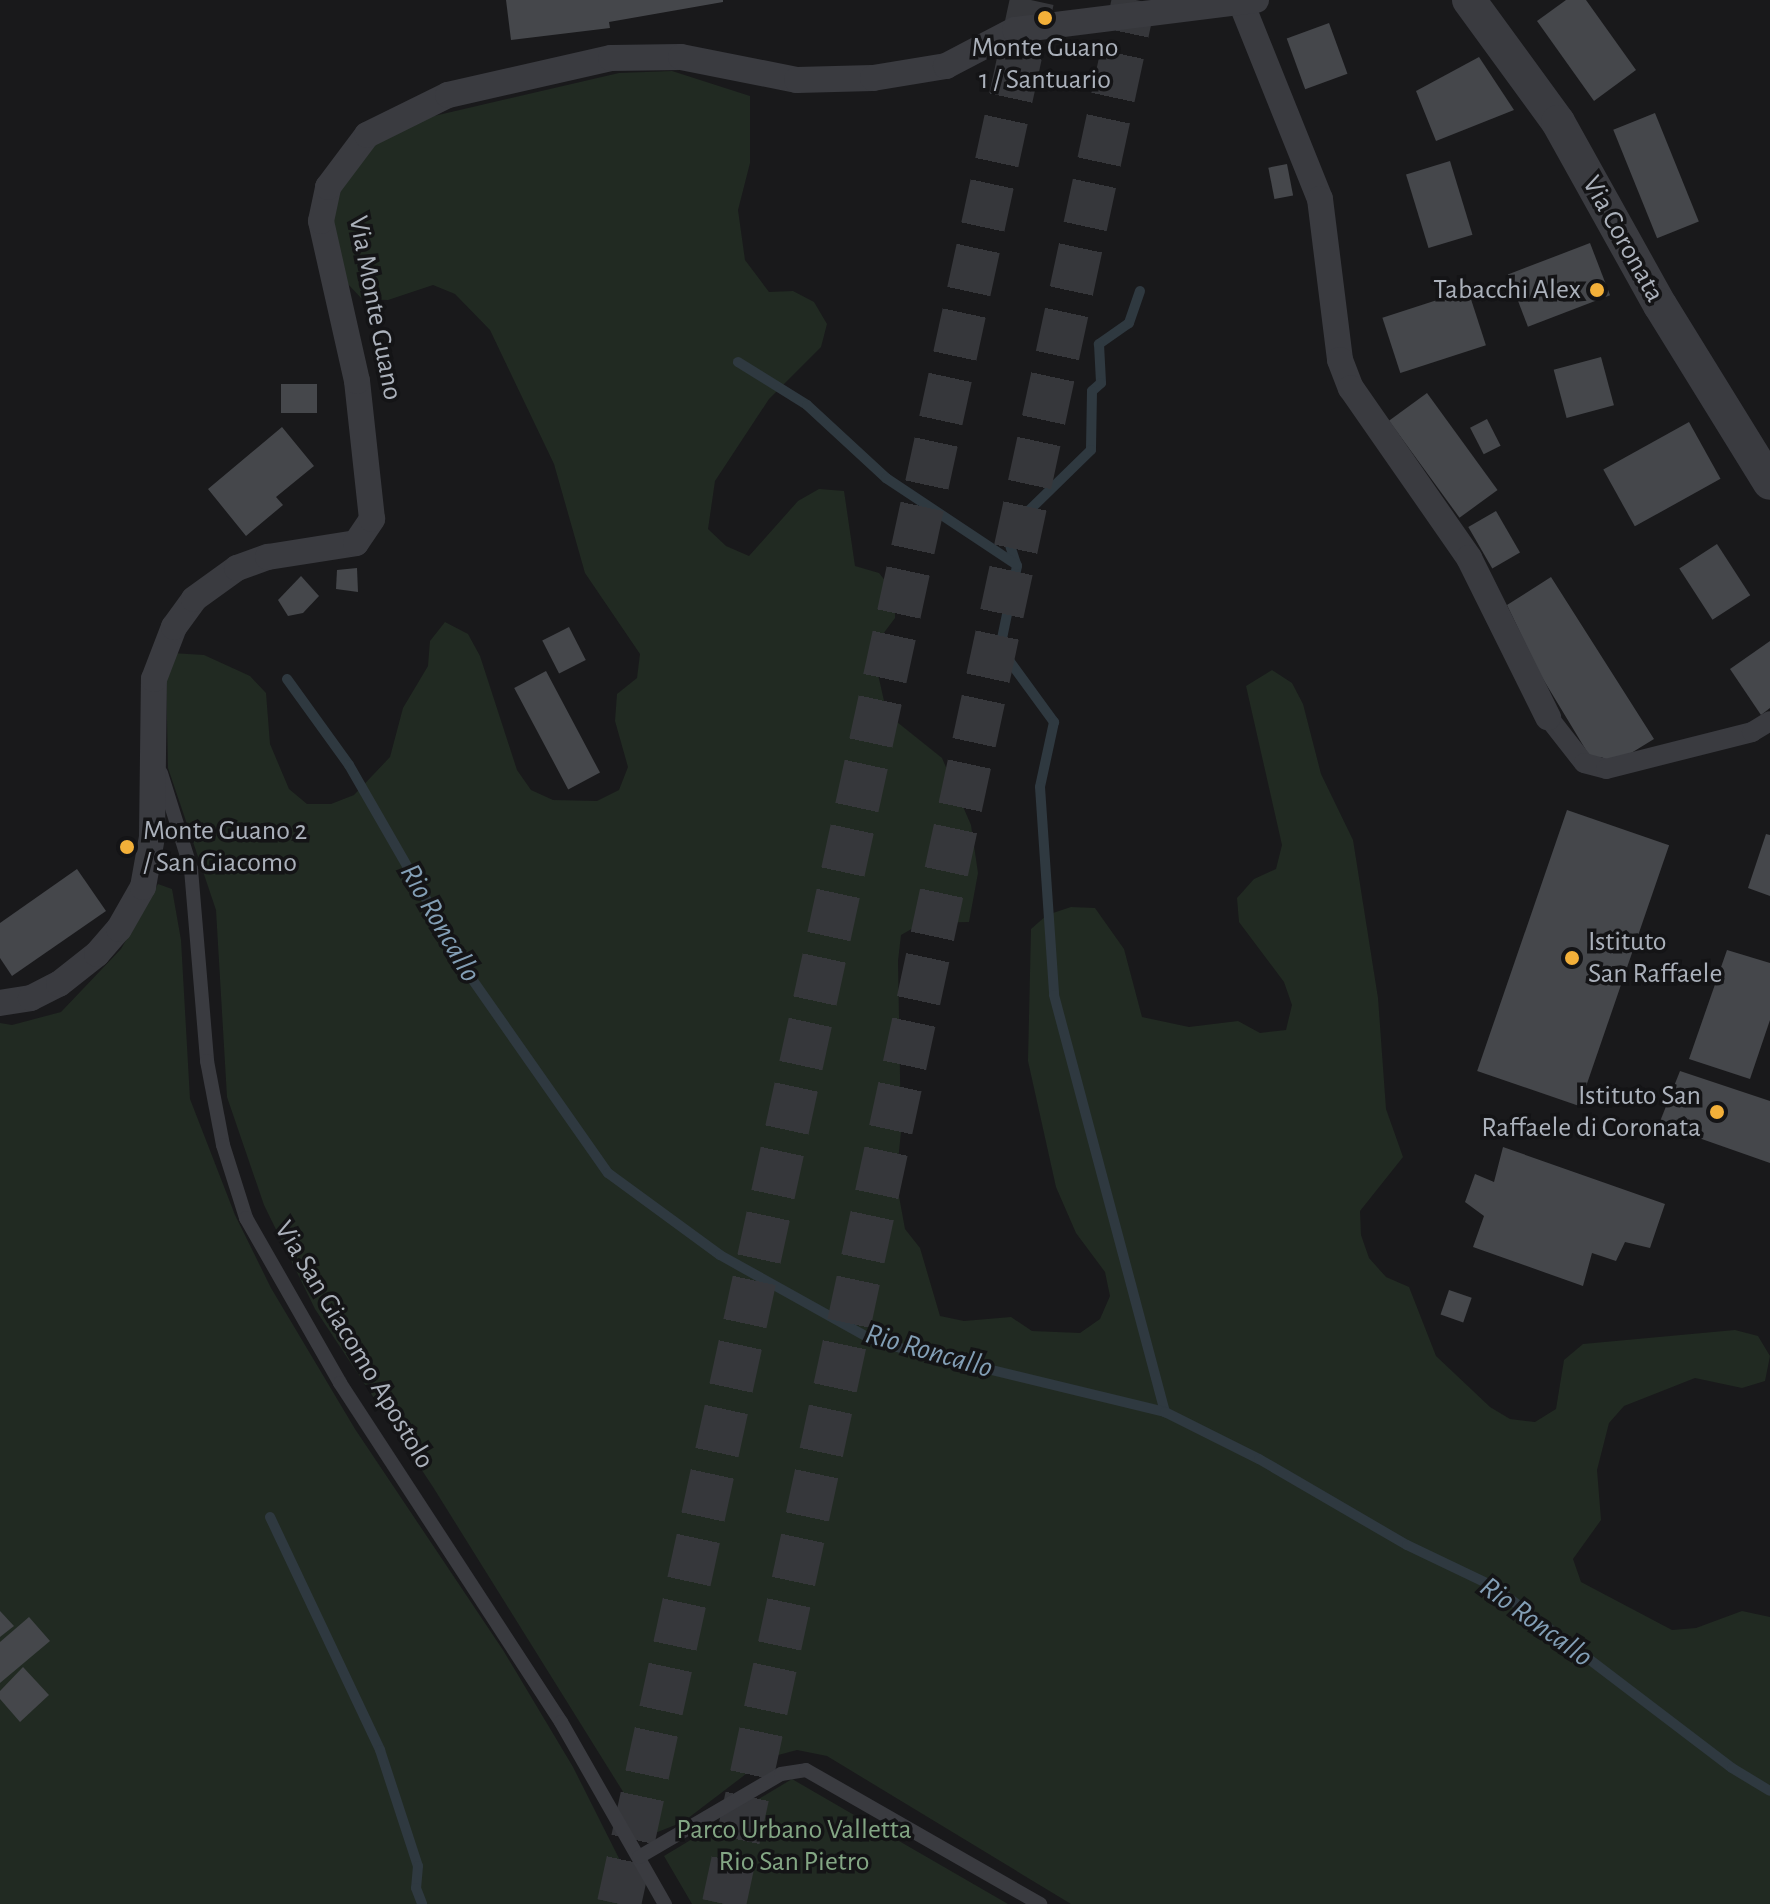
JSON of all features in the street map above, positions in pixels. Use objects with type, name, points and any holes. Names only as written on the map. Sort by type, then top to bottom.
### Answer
[{"type":"street","name":"Via Coronata","points":[[1469,0],[1558,122],[1660,305],[1770,483]]},
{"type":"street","points":[[1246,1],[1320,199],[1340,360],[1351,388],[1469,558],[1548,717],[1584,763],[1606,769],[1752,732],[1770,721]]},
{"type":"street","name":"Via Monte Guano","points":[[0,1003],[31,998],[59,984],[97,954],[133,908],[149,863],[156,754],[154,679],[174,627],[194,599],[237,568],[268,557],[356,543],[372,519],[357,381],[321,221],[328,187],[367,135],[414,107],[448,95],[611,58],[681,57],[797,80],[873,78],[946,66],[1015,30],[1246,1]]},
{"type":"lane","name":"Via San Giacomo Apostolo","points":[[156,754],[191,869],[207,1061],[223,1145],[246,1218],[340,1383],[459,1560],[665,1904]]},
{"type":"lane","points":[[639,1857],[781,1774],[806,1770],[1040,1904]]},
{"type":"green space","points":[[672,71],[750,96],[750,163],[738,210],[745,260],[769,292],[793,291],[814,302],[827,324],[821,347],[769,399],[715,481],[708,529],[726,546],[749,556],[798,501],[819,489],[844,491],[855,566],[879,573],[895,593],[895,618],[880,638],[875,661],[887,714],[942,758],[971,825],[978,873],[969,922],[922,923],[901,935],[898,961],[901,1132],[896,1180],[905,1229],[920,1248],[940,1316],[964,1321],[1011,1317],[1032,1331],[1080,1333],[1100,1319],[1110,1296],[1105,1272],[1076,1233],[1056,1187],[1028,1061],[1031,929],[1047,915],[1071,907],[1095,908],[1124,949],[1142,1017],[1189,1027],[1238,1021],[1260,1033],[1286,1030],[1292,1005],[1284,982],[1239,922],[1237,898],[1254,879],[1276,869],[1282,845],[1246,686],[1272,670],[1292,683],[1303,704],[1321,774],[1353,840],[1378,998],[1386,1109],[1403,1157],[1360,1211],[1361,1235],[1369,1258],[1386,1277],[1409,1287],[1436,1356],[1490,1407],[1510,1419],[1535,1422],[1556,1409],[1564,1360],[1583,1344],[1735,1330],[1758,1336],[1770,1356],[1765,1381],[1742,1388],[1695,1378],[1624,1406],[1609,1423],[1597,1470],[1601,1520],[1573,1559],[1581,1582],[1672,1630],[1696,1628],[1742,1611],[1770,1617],[1770,1904],[1071,1904],[827,1756],[797,1750],[767,1758],[683,1822],[650,1835],[433,1487],[315,1309],[264,1205],[227,1097],[216,910],[168,768],[166,671],[172,653],[204,655],[250,676],[266,693],[270,744],[289,789],[307,804],[331,804],[354,795],[390,757],[403,708],[428,666],[430,641],[445,622],[468,634],[480,656],[517,770],[531,790],[553,800],[597,801],[619,790],[628,767],[615,721],[617,694],[637,678],[640,654],[585,573],[554,464],[490,330],[455,294],[433,285],[388,300],[362,299],[345,281],[330,221],[351,161],[404,123],[619,73]]},
{"type":"green space","points":[[158,884],[172,889],[181,940],[190,1099],[235,1215],[271,1288],[355,1429],[503,1650],[573,1767],[642,1904],[0,1904],[0,1023],[12,1025],[61,1012],[121,949]]},
{"type":"green space","name":"Parco Urbano Valletta Rio San Pietro","points":[[792,1779],[1008,1904],[692,1904],[664,1856]]},
{"type":"building","points":[[506,0],[723,2],[609,22],[610,28],[511,40]]},
{"type":"building","points":[[1566,0],[1586,0],[1636,70],[1594,101],[1537,21]]},
{"type":"building","points":[[1329,23],[1347,74],[1305,89],[1287,38]]},
{"type":"building","points":[[1479,57],[1514,110],[1436,141],[1416,91]]},
{"type":"building","points":[[1655,113],[1699,221],[1657,238],[1613,130]]},
{"type":"building","points":[[1450,161],[1473,235],[1429,248],[1406,174]]},
{"type":"building","points":[[1287,164],[1293,195],[1274,199],[1268,168]]},
{"type":"building","points":[[1590,243],[1610,295],[1528,327],[1508,275]]},
{"type":"building","points":[[1468,290],[1486,345],[1400,373],[1382,318]]},
{"type":"building","points":[[1601,357],[1614,405],[1567,418],[1554,370]]},
{"type":"building","points":[[281,384],[317,384],[317,413],[281,413]]},
{"type":"building","points":[[1427,393],[1498,490],[1460,518],[1389,421]]},
{"type":"building","points":[[1487,419],[1501,446],[1484,454],[1470,428]]},
{"type":"building","points":[[1689,422],[1721,479],[1635,526],[1603,470]]},
{"type":"building","points":[[282,427],[314,466],[276,497],[283,505],[246,536],[208,489]]},
{"type":"building","points":[[1496,511],[1520,553],[1492,569],[1468,527]]},
{"type":"building","points":[[1717,544],[1750,595],[1712,620],[1679,569]]},
{"type":"building","points":[[357,568],[358,592],[336,589],[337,570]]},
{"type":"building","points":[[301,576],[319,596],[303,613],[288,616],[278,600]]},
{"type":"building","points":[[1551,577],[1654,739],[1610,766],[1602,757],[1592,760],[1540,674],[1507,605]]},
{"type":"building","points":[[569,627],[586,660],[559,674],[542,641]]},
{"type":"building","points":[[1770,641],[1770,708],[1761,715],[1730,669]]},
{"type":"building","points":[[546,671],[600,773],[568,789],[514,688]]},
{"type":"building","name":"Istituto San Raffaele","points":[[1567,810],[1669,845],[1579,1106],[1477,1071]]},
{"type":"building","points":[[1766,834],[1770,835],[1770,896],[1748,888]]},
{"type":"building","points":[[77,869],[106,911],[12,976],[0,958],[0,923]]},
{"type":"building","points":[[1727,950],[1770,963],[1770,1020],[1750,1079],[1689,1059]]},
{"type":"building","name":"Istituto San Raffaele di Coronata","points":[[1680,1071],[1770,1101],[1770,1163],[1659,1124]]},
{"type":"building","points":[[1503,1147],[1665,1204],[1650,1248],[1625,1242],[1616,1261],[1592,1253],[1583,1286],[1473,1247],[1484,1216],[1465,1202],[1475,1174],[1494,1182]]},
{"type":"building","points":[[1449,1290],[1472,1298],[1463,1322],[1441,1315]]},
{"type":"building","points":[[0,1611],[14,1626],[0,1637]]},
{"type":"building","points":[[29,1617],[50,1641],[0,1683],[0,1642]]},
{"type":"building","points":[[23,1667],[49,1695],[20,1722],[0,1699],[0,1691]]},
{"type":"waterway","points":[[1140,291],[1129,323],[1099,344],[1101,383],[1092,391],[1091,450],[1006,533],[1017,566],[1000,648],[1054,722],[1040,787],[1054,995],[1165,1412]]},
{"type":"waterway","points":[[738,362],[807,405],[886,478],[1017,565]]},
{"type":"waterway","name":"Rio Roncallo","points":[[287,679],[349,765],[472,979],[608,1173],[720,1255],[876,1342],[1165,1412],[1259,1459],[1407,1545],[1493,1586],[1732,1768],[1770,1791]]},
{"type":"waterway","points":[[270,1517],[380,1750],[418,1866],[416,1888],[422,1904]]},
{"type":"tunnel","points":[[619,1904],[1032,0]]},
{"type":"tunnel","points":[[724,1904],[1134,0]]},
{"type":"place","name":"Monte Guano 1 / Santuario","points":[[1045,18]]},
{"type":"place","name":"Tabacchi Alex","points":[[1597,290]]},
{"type":"place","name":"Monte Guano 2 / San Giacomo","points":[[127,847]]},
{"type":"place","name":"Istituto San Raffaele","points":[[1572,958]]},
{"type":"place","name":"Istituto San Raffaele di Coronata","points":[[1717,1112]]}]
